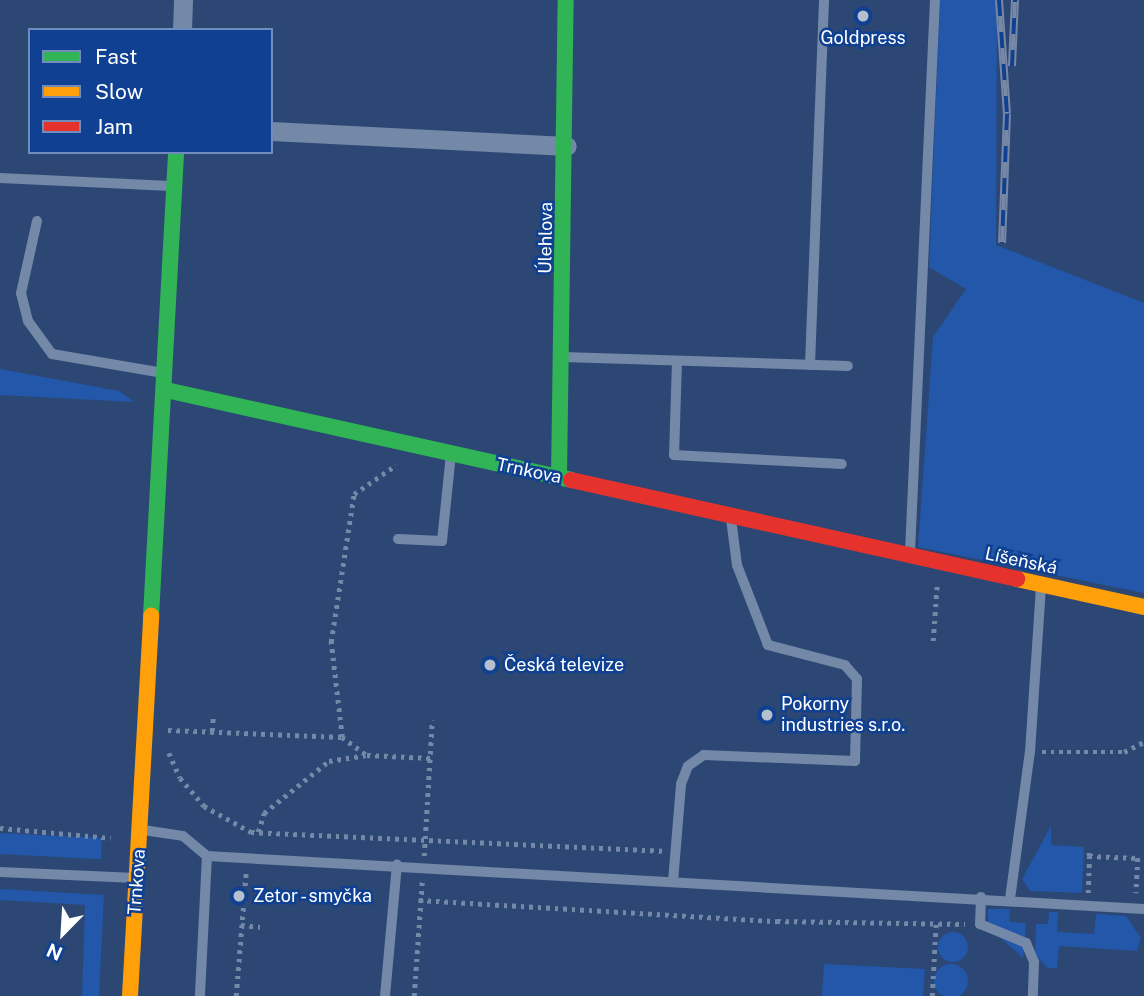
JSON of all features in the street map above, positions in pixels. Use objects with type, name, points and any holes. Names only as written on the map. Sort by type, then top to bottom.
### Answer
[{"type":"street","points":[[181,28],[183,0]]},
{"type":"street","name":"Úlehlova","points":[[559,477],[567,146],[566,0]]},
{"type":"street","points":[[273,131],[567,146]]},
{"type":"street","name":"Trnkova","points":[[130,996],[167,373],[176,154]]},
{"type":"street","name":"Trnkova","points":[[166,390],[891,554]]},
{"type":"street","name":"Líšeňská","points":[[891,554],[1144,607]]},
{"type":"lane","points":[[810,365],[824,0]]},
{"type":"lane","points":[[910,558],[934,0]]},
{"type":"lane","points":[[0,177],[175,186]]},
{"type":"lane","points":[[37,222],[21,293],[28,321],[52,354],[167,373]]},
{"type":"lane","points":[[562,357],[848,366]]},
{"type":"lane","points":[[677,361],[674,455],[842,464]]},
{"type":"lane","points":[[398,539],[442,541],[451,454]]},
{"type":"lane","points":[[673,882],[681,784],[688,766],[704,755],[855,761],[857,679],[845,665],[768,645],[737,565],[731,517]]},
{"type":"lane","points":[[1010,899],[1030,752],[1041,585]]},
{"type":"lane","points":[[141,830],[183,835],[207,856],[981,897],[1140,909]]},
{"type":"lane","points":[[200,996],[207,856]]},
{"type":"lane","points":[[385,996],[397,865]]},
{"type":"lane","points":[[0,872],[138,878]]},
{"type":"lane","points":[[981,897],[980,925],[1026,943],[1034,962],[1033,996]]},
{"type":"path","points":[[386,459],[412,465]]},
{"type":"path","points":[[342,737],[331,642],[354,494],[400,462]]},
{"type":"path","points":[[168,716],[167,730],[173,764],[195,797],[258,832],[674,851]]},
{"type":"path","points":[[212,732],[213,718]]},
{"type":"path","points":[[414,996],[432,720]]},
{"type":"path","points":[[167,730],[342,737],[367,755]]},
{"type":"path","points":[[1030,752],[1124,752],[1144,742]]},
{"type":"path","points":[[258,832],[264,813],[329,761],[367,755],[430,758]]},
{"type":"path","points":[[1087,905],[1089,848]]},
{"type":"path","points":[[1089,856],[1138,858],[1140,909]]},
{"type":"path","points":[[236,996],[245,873]]},
{"type":"path","points":[[419,900],[980,925]]},
{"type":"path","points":[[932,996],[936,923]]},
{"type":"path","points":[[241,925],[260,927]]},
{"type":"shaded area","points":[[940,0],[997,0],[996,245],[1144,303],[1144,593],[918,547],[933,337],[966,289],[929,267]]},
{"type":"shaded area","points":[[0,369],[119,391],[134,402],[0,395]]},
{"type":"shaded area","points":[[1051,826],[1051,845],[1084,847],[1082,893],[1030,891],[1022,879]]},
{"type":"shaded area","points":[[0,833],[102,838],[101,859],[0,854]]},
{"type":"shaded area","points":[[0,889],[104,895],[99,996],[82,996],[85,905],[0,900]]},
{"type":"shaded area","points":[[988,909],[1010,909],[1009,922],[1026,923],[1023,958],[988,926]]},
{"type":"shaded area","points":[[1049,912],[1058,912],[1057,932],[1094,934],[1096,914],[1126,916],[1141,938],[1137,951],[1059,946],[1057,968],[1048,968],[1035,955],[1036,924],[1048,924]]},
{"type":"shaded area","points":[[953,932],[964,936],[968,947],[964,958],[953,962],[942,958],[938,947],[942,936]]},
{"type":"shaded area","points":[[824,964],[925,969],[923,996],[822,996]]},
{"type":"shaded area","points":[[945,965],[957,965],[967,975],[967,987],[957,997],[945,997],[935,987],[935,975]]},
{"type":"railway","points":[[999,0],[1007,114],[1002,243]]},
{"type":"railway","points":[[1012,66],[1015,0]]},
{"type":"traffic: fast","points":[[559,477],[566,0]]},
{"type":"traffic: fast","points":[[151,616],[176,154]]},
{"type":"traffic: fast","points":[[166,390],[571,480]]},
{"type":"traffic: slow","points":[[1017,579],[1144,607]]},
{"type":"traffic: slow","points":[[130,996],[151,616]]},
{"type":"traffic: jam","points":[[571,480],[1017,579]]},
{"type":"place","name":"Goldpress","points":[[863,16]]},
{"type":"place","name":"Česká televize","points":[[490,665]]},
{"type":"place","name":"Pokorny industries s.r.o.","points":[[767,715]]},
{"type":"place","name":"Zetor - smyčka","points":[[239,896]]}]
